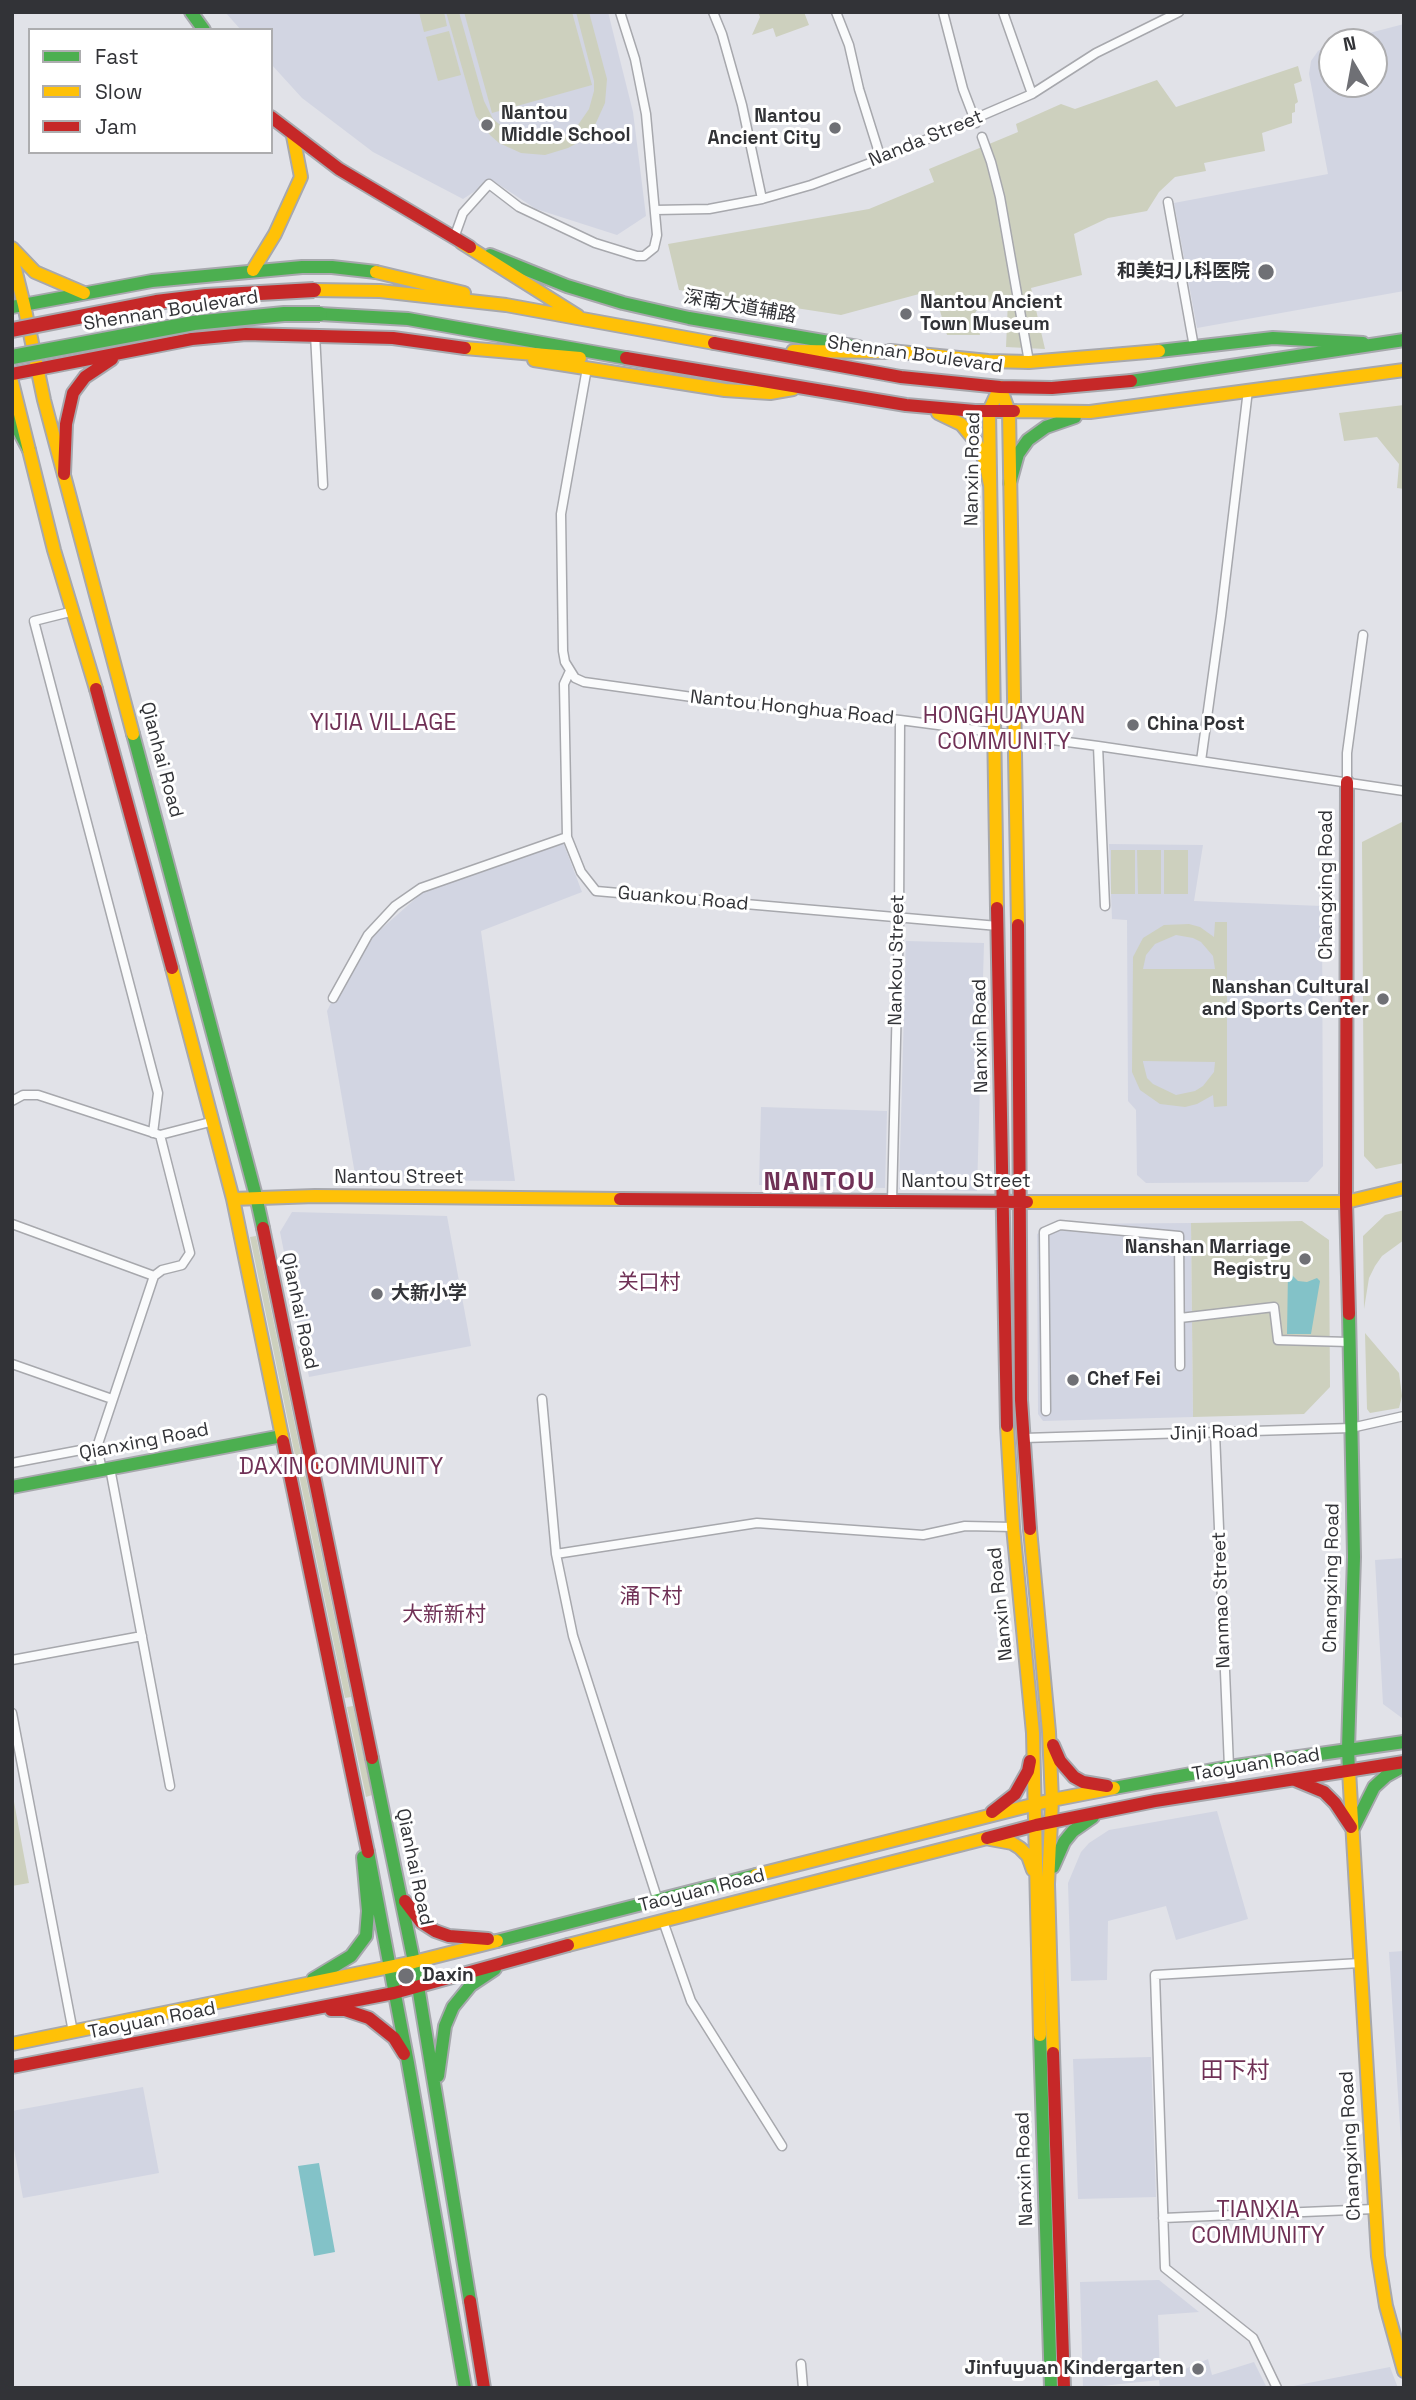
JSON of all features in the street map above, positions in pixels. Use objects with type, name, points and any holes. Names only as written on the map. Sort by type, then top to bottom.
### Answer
[{"type":"main road","points":[[191,12],[203,28]]},
{"type":"main road","name":"深南大道辅路","points":[[273,119],[339,169],[458,241],[567,286],[623,303],[689,318],[897,352],[988,361],[1086,359],[1273,338],[1376,344]]},
{"type":"main road","points":[[253,270],[275,234],[301,177],[293,136]]},
{"type":"main road","points":[[458,241],[586,320]]},
{"type":"main road","points":[[12,248],[35,272],[85,293]]},
{"type":"main road","name":"Qianhai Road","points":[[12,257],[18,306],[38,369],[256,1196],[415,1962],[459,2247],[484,2388]]},
{"type":"main road","name":"Shennan Boulevard","points":[[18,306],[152,281],[302,267],[359,269],[416,279],[506,305]]},
{"type":"main road","name":"Shennan Boulevard","points":[[12,330],[193,297],[314,290],[380,291],[506,305],[901,377],[1000,387],[1052,388],[1121,383],[1404,340]]},
{"type":"main road","name":"Shennan Boulevard","points":[[12,357],[194,323],[284,314],[320,314],[408,319],[796,388],[906,405],[989,411],[1090,412],[1404,370]]},
{"type":"main road","name":"Shennan Boulevard","points":[[12,374],[192,339],[246,334],[393,338],[443,346],[668,366]]},
{"type":"main road","points":[[64,474],[67,412],[77,386],[96,369],[117,357],[153,346]]},
{"type":"main road","points":[[443,346],[748,393],[770,393],[796,388]]},
{"type":"main road","points":[[754,351],[897,352]]},
{"type":"main road","points":[[12,382],[54,550],[74,611],[233,1199],[362,1821],[465,2388]]},
{"type":"main road","name":"Nanxin Road","points":[[1000,387],[989,411],[1005,1380],[1013,1527],[1033,1732],[1035,1825],[1041,1884],[1064,2388]]},
{"type":"main road","name":"Nanxin Road","points":[[1000,387],[1009,412],[1021,1202],[1020,1335],[1024,1438],[1049,1732],[1052,1800],[1041,1884],[1051,2388]]},
{"type":"main road","points":[[906,405],[935,411],[961,424],[981,451],[990,485]]},
{"type":"main road","points":[[1010,484],[1018,454],[1028,440],[1046,427],[1090,412]]},
{"type":"main road","points":[[12,418],[29,450]]},
{"type":"main road","name":"Changxing Road","points":[[1347,782],[1346,1202],[1354,1557],[1348,1749],[1374,2209],[1381,2281],[1404,2371]]},
{"type":"main road","name":"Nantou Street","points":[[233,1199],[256,1196],[1346,1202],[1404,1188]]},
{"type":"main road","name":"Qianxing Road","points":[[12,1487],[282,1436]]},
{"type":"main road","points":[[985,1817],[1015,1794],[1022,1784],[1028,1771],[1033,1732]]},
{"type":"main road","points":[[1049,1732],[1060,1761],[1074,1777],[1097,1786],[1121,1787]]},
{"type":"main road","name":"Taoyuan Road","points":[[12,2044],[415,1962],[1052,1800],[1229,1767],[1404,1742]]},
{"type":"main road","points":[[1353,1831],[1374,1787],[1404,1764]]},
{"type":"main road","name":"Taoyuan Road","points":[[12,2067],[394,1993],[512,1959],[1051,1821],[1285,1779],[1404,1764]]},
{"type":"main road","points":[[1285,1779],[1302,1781],[1324,1791],[1353,1831]]},
{"type":"main road","points":[[1041,1884],[1073,1831],[1090,1818],[1110,1810]]},
{"type":"main road","points":[[293,1987],[343,1962],[366,1936],[368,1911],[363,1877],[362,1821]]},
{"type":"main road","points":[[979,1839],[998,1839],[1020,1848],[1041,1884]]},
{"type":"main road","points":[[400,1892],[414,1914],[435,1931],[449,1936],[502,1940]]},
{"type":"main road","points":[[436,2087],[445,2026],[453,2007],[471,1986],[512,1959]]},
{"type":"main road","points":[[299,2011],[345,2010],[369,2018],[394,2038],[408,2063]]},
{"type":"street","points":[[458,241],[463,213],[489,184],[519,207],[627,255],[644,256],[654,248],[657,242],[646,114],[635,59],[620,12]]},
{"type":"street","points":[[713,12],[742,105],[762,199]]},
{"type":"street","points":[[836,12],[849,45],[859,89],[881,159]]},
{"type":"street","points":[[943,12],[960,79],[975,122]]},
{"type":"street","points":[[1003,12],[1032,94]]},
{"type":"street","name":"Nanda Street","points":[[655,210],[709,209],[762,199],[811,185],[881,159],[975,122],[1032,94],[1096,53],[1179,12]]},
{"type":"street","points":[[982,137],[1000,197],[1029,362]]},
{"type":"street","points":[[1168,202],[1194,347]]},
{"type":"street","points":[[315,334],[323,485]]},
{"type":"street","points":[[570,671],[563,651],[562,514],[587,368]]},
{"type":"street","points":[[1201,761],[1248,390]]},
{"type":"street","points":[[74,611],[34,621],[158,1093],[156,1134],[190,1248],[188,1258],[182,1265],[162,1269],[154,1276],[97,1447],[106,1469],[142,1636],[170,1786]]},
{"type":"street","points":[[1347,782],[1347,753],[1363,635]]},
{"type":"street","name":"Nantou Honghua Road","points":[[570,671],[575,678],[584,682],[721,701],[996,732],[1404,792]]},
{"type":"street","name":"Guankou Road","points":[[570,671],[564,684],[567,837],[581,872],[596,891],[998,926]]},
{"type":"street","name":"Nankou Street","points":[[892,1201],[899,919],[900,720]]},
{"type":"street","points":[[1098,746],[1105,906]]},
{"type":"street","points":[[332,998],[369,935],[395,906],[412,894],[421,888],[567,837]]},
{"type":"street","points":[[12,1101],[23,1096],[38,1095],[156,1134],[214,1121]]},
{"type":"street","points":[[12,1224],[154,1276]]},
{"type":"street","points":[[1046,1411],[1044,1232],[1060,1225],[1179,1236],[1180,1366]]},
{"type":"street","points":[[1180,1318],[1274,1307],[1278,1340],[1349,1342]]},
{"type":"street","points":[[12,1364],[112,1399]]},
{"type":"street","points":[[542,1399],[556,1554],[573,1636],[658,1901]]},
{"type":"street","name":"Jinji Road","points":[[1024,1438],[1351,1428],[1404,1416]]},
{"type":"street","name":"Nanmao Street","points":[[1215,1433],[1229,1767]]},
{"type":"street","points":[[12,1463],[97,1447]]},
{"type":"street","points":[[556,1554],[757,1523],[923,1535],[965,1526],[1013,1527]]},
{"type":"street","points":[[12,1660],[142,1636]]},
{"type":"street","points":[[12,1713],[73,2032]]},
{"type":"street","points":[[663,1921],[691,2001],[782,2146]]},
{"type":"street","points":[[1278,2388],[1253,2337],[1165,2268],[1155,1975],[1360,1963]]},
{"type":"street","points":[[1164,2218],[1374,2209]]},
{"type":"street","points":[[802,2364],[803,2388]]},
{"type":"shaded area","name":"Nantou Middle School","points":[[225,12],[608,12],[633,112],[646,216],[617,235],[536,209],[492,180],[463,199],[373,152],[302,98],[273,66],[273,28],[239,28]]},
{"type":"shaded area","points":[[1404,24],[1404,291],[1197,328],[1174,203],[1328,174],[1309,74],[1311,61],[1318,51],[1318,98],[1388,98],[1388,28]]},
{"type":"shaded area","points":[[563,842],[582,892],[481,931],[515,1181],[356,1180],[327,1011],[370,924],[380,930],[423,892]]},
{"type":"shaded area","points":[[1109,844],[1203,845],[1194,901],[1322,906],[1323,1166],[1308,1182],[1146,1183],[1137,1175],[1136,1110],[1128,1101],[1127,920],[1112,919]]},
{"type":"shaded area","points":[[906,941],[984,943],[977,1191],[899,1189]]},
{"type":"shaded area","points":[[761,1107],[887,1111],[885,1188],[759,1185]]},
{"type":"shaded area","name":"大新小学","points":[[292,1212],[447,1216],[471,1346],[309,1377],[280,1232]]},
{"type":"shaded area","points":[[1191,1223],[1193,1417],[1043,1421],[1038,1414],[1037,1234],[1055,1224]]},
{"type":"shaded area","points":[[1404,1558],[1402,1718],[1383,1704],[1375,1560]]},
{"type":"shaded area","points":[[1217,1811],[1248,1919],[1176,1940],[1166,1906],[1108,1921],[1107,1980],[1071,1981],[1068,1883],[1081,1852],[1089,1843],[1109,1830]]},
{"type":"shaded area","points":[[1404,1951],[1404,2191],[1389,1952]]},
{"type":"shaded area","points":[[1151,2057],[1156,2197],[1078,2199],[1073,2059]]},
{"type":"shaded area","points":[[143,2087],[159,2173],[23,2198],[12,2138],[12,2111]]},
{"type":"shaded area","points":[[1159,2280],[1199,2312],[1158,2315],[1160,2380],[1208,2359],[1212,2375],[1254,2362],[1267,2388],[1160,2388],[1159,2380],[1083,2388],[1080,2282]]},
{"type":"shaded area","points":[[1390,2367],[1398,2388],[1288,2387]]},
{"type":"green space","points":[[419,12],[444,12],[447,26],[424,32]]},
{"type":"green space","points":[[446,12],[459,12],[484,101],[493,119],[515,137],[534,142],[563,137],[578,125],[589,109],[594,81],[576,12],[589,12],[607,79],[605,103],[595,125],[579,142],[545,155],[521,153],[499,143],[476,116]]},
{"type":"green space","points":[[464,12],[572,12],[592,85],[492,113]]},
{"type":"green space","points":[[758,12],[804,12],[809,25],[776,37],[773,28],[752,35],[760,17]]},
{"type":"green space","points":[[449,31],[461,75],[438,81],[426,37]]},
{"type":"green space","points":[[1298,66],[1302,81],[1294,84],[1298,102],[1295,104],[1295,112],[1292,113],[1292,123],[1262,133],[1265,151],[1204,163],[1206,171],[1175,177],[1159,192],[1147,211],[1108,218],[1074,234],[1082,275],[1031,288],[1045,349],[1006,347],[1008,300],[999,299],[981,304],[975,313],[980,335],[947,335],[934,290],[841,315],[679,290],[668,244],[869,209],[934,182],[929,169],[1018,132],[1016,124],[1061,104],[1075,109],[1157,80],[1176,107]]},
{"type":"green space","points":[[1404,405],[1404,489],[1397,488],[1399,464],[1377,437],[1344,441],[1339,413]]},
{"type":"green space","name":"Nanshan Cultural and Sports Center","points":[[1404,821],[1404,1163],[1376,1169],[1364,1156],[1362,842]]},
{"type":"green space","points":[[1111,850],[1135,850],[1135,894],[1111,894]]},
{"type":"green space","points":[[1137,850],[1161,850],[1161,894],[1138,894]]},
{"type":"green space","points":[[1164,850],[1188,850],[1188,894],[1164,894]]},
{"type":"green space","points":[[1215,922],[1227,922],[1227,1106],[1214,1107],[1213,1095],[1185,1107],[1160,1104],[1140,1090],[1132,1072],[1133,957],[1143,938],[1164,925],[1189,924],[1200,927],[1214,937]],"holes":[[[1176,935],[1201,942],[1213,956],[1215,969],[1143,969],[1146,955],[1155,944]],[[1143,1061],[1215,1062],[1214,1072],[1203,1086],[1195,1091],[1176,1095],[1153,1084],[1147,1078]]]},
{"type":"green space","points":[[1404,1210],[1404,1240],[1382,1256],[1375,1266],[1369,1278],[1364,1309],[1363,1236],[1385,1215]]},
{"type":"green space","points":[[1302,1221],[1329,1240],[1330,1387],[1304,1414],[1193,1417],[1191,1223]]},
{"type":"green space","points":[[256,1236],[351,1697],[345,1698],[250,1237]]},
{"type":"green space","points":[[1365,1333],[1399,1373],[1402,1396],[1399,1408],[1370,1413],[1367,1409]]},
{"type":"green space","points":[[353,1706],[372,1795],[366,1797],[347,1707]]},
{"type":"green space","points":[[12,1791],[29,1883],[12,1886]]},
{"type":"water","points":[[1288,1271],[1298,1281],[1307,1282],[1317,1278],[1320,1281],[1311,1334],[1287,1334]]},
{"type":"water","points":[[319,2163],[335,2252],[314,2256],[298,2166]]},
{"type":"traffic: fast","points":[[191,12],[203,28]]},
{"type":"traffic: fast","points":[[490,255],[567,286],[623,303],[689,318],[858,347]]},
{"type":"traffic: fast","points":[[12,307],[152,281],[302,267],[376,272]]},
{"type":"traffic: fast","points":[[12,357],[194,323],[284,314],[320,314]]},
{"type":"traffic: fast","points":[[320,314],[408,319],[626,358]]},
{"type":"traffic: fast","points":[[1159,351],[1273,338],[1363,343]]},
{"type":"traffic: fast","points":[[1131,381],[1404,340]]},
{"type":"traffic: fast","points":[[1010,483],[1018,454],[1028,440],[1046,427],[1075,417]]},
{"type":"traffic: fast","points":[[12,418],[29,450]]},
{"type":"traffic: fast","points":[[133,734],[263,1228]]},
{"type":"traffic: fast","points":[[1349,1314],[1354,1557],[1349,1771]]},
{"type":"traffic: fast","points":[[12,1487],[282,1436]]},
{"type":"traffic: fast","points":[[1114,1788],[1229,1767],[1404,1742]]},
{"type":"traffic: fast","points":[[372,1758],[414,1962],[470,2301]]},
{"type":"traffic: fast","points":[[1354,1827],[1374,1787],[1386,1776],[1404,1766]]},
{"type":"traffic: fast","points":[[1053,1867],[1064,1842],[1073,1831],[1093,1817]]},
{"type":"traffic: fast","points":[[368,1852],[465,2388]]},
{"type":"traffic: fast","points":[[313,1979],[351,1956],[366,1936],[368,1911],[363,1857]]},
{"type":"traffic: fast","points":[[497,1941],[756,1875]]},
{"type":"traffic: fast","points":[[438,2076],[445,2026],[453,2007],[471,1985],[495,1969]]},
{"type":"traffic: fast","points":[[1040,2035],[1051,2388]]},
{"type":"traffic: slow","points":[[253,270],[275,234],[301,177],[293,136]]},
{"type":"traffic: slow","points":[[462,243],[578,316]]},
{"type":"traffic: slow","points":[[12,248],[35,272],[84,293]]},
{"type":"traffic: slow","points":[[12,257],[24,305]]},
{"type":"traffic: slow","points":[[376,272],[464,293]]},
{"type":"traffic: slow","points":[[314,290],[380,291],[506,305],[714,343]]},
{"type":"traffic: slow","points":[[24,305],[44,400],[133,734]]},
{"type":"traffic: slow","points":[[465,348],[580,358]]},
{"type":"traffic: slow","points":[[793,351],[897,352]]},
{"type":"traffic: slow","points":[[890,351],[988,361],[1029,362],[1159,351]]},
{"type":"traffic: slow","points":[[534,360],[725,390],[770,393],[793,389]]},
{"type":"traffic: slow","points":[[1014,411],[1090,412],[1404,370]]},
{"type":"traffic: slow","points":[[12,382],[54,550],[96,689]]},
{"type":"traffic: slow","points":[[997,908],[989,411],[1000,387]]},
{"type":"traffic: slow","points":[[1000,387],[1009,412],[1018,925]]},
{"type":"traffic: slow","points":[[938,413],[961,424],[976,442],[985,461],[990,485]]},
{"type":"traffic: slow","points":[[172,968],[233,1199],[283,1441]]},
{"type":"traffic: slow","points":[[1027,1202],[1346,1202],[1404,1188]]},
{"type":"traffic: slow","points":[[233,1199],[315,1196],[620,1199]]},
{"type":"traffic: slow","points":[[1007,1426],[1013,1527],[1033,1733],[1040,2035]]},
{"type":"traffic: slow","points":[[1030,1529],[1049,1732],[1052,1800],[1048,1884],[1053,2053]]},
{"type":"traffic: slow","points":[[1349,1771],[1378,2256],[1386,2306],[1404,2371]]},
{"type":"traffic: slow","points":[[756,1875],[1052,1800],[1114,1788]]},
{"type":"traffic: slow","points":[[568,1945],[987,1838]]},
{"type":"traffic: slow","points":[[990,1839],[1012,1843],[1020,1848],[1028,1856],[1033,1870]]},
{"type":"traffic: slow","points":[[12,2044],[414,1962],[497,1941]]},
{"type":"traffic: jam","points":[[273,119],[339,169],[470,247]]},
{"type":"traffic: jam","points":[[12,330],[156,302],[206,296],[314,290]]},
{"type":"traffic: jam","points":[[12,374],[192,339],[246,334],[393,338],[465,348]]},
{"type":"traffic: jam","points":[[714,343],[901,377],[1000,387],[1052,388],[1131,381]]},
{"type":"traffic: jam","points":[[626,358],[906,405],[975,411],[1014,411]]},
{"type":"traffic: jam","points":[[64,474],[66,424],[73,393],[85,377],[112,359]]},
{"type":"traffic: jam","points":[[96,689],[172,968]]},
{"type":"traffic: jam","points":[[1347,782],[1346,1202],[1349,1314]]},
{"type":"traffic: jam","points":[[997,908],[1007,1426]]},
{"type":"traffic: jam","points":[[1018,925],[1021,1400],[1030,1529]]},
{"type":"traffic: jam","points":[[620,1199],[1027,1202]]},
{"type":"traffic: jam","points":[[263,1228],[372,1758]]},
{"type":"traffic: jam","points":[[283,1441],[368,1852]]},
{"type":"traffic: jam","points":[[1053,1745],[1060,1761],[1074,1777],[1083,1782],[1107,1786]]},
{"type":"traffic: jam","points":[[992,1812],[1015,1794],[1028,1771],[1030,1761]]},
{"type":"traffic: jam","points":[[987,1838],[1036,1825],[1155,1801],[1404,1762]]},
{"type":"traffic: jam","points":[[1295,1780],[1324,1792],[1351,1827]]},
{"type":"traffic: jam","points":[[405,1901],[421,1922],[435,1931],[449,1936],[488,1939]]},
{"type":"traffic: jam","points":[[12,2067],[394,1993],[568,1945]]},
{"type":"traffic: jam","points":[[331,2010],[345,2010],[369,2018],[394,2038],[404,2054]]},
{"type":"traffic: jam","points":[[1053,2053],[1064,2388]]},
{"type":"traffic: jam","points":[[470,2301],[484,2388]]},
{"type":"place","name":"Nantou Middle School","points":[[487,125]]},
{"type":"place","name":"Nantou Ancient City","points":[[835,128]]},
{"type":"place","name":"和美妇儿科医院","points":[[1266,272]]},
{"type":"place","name":"Nantou Ancient Town Museum","points":[[906,314]]},
{"type":"place","name":"China Post","points":[[1133,725]]},
{"type":"place","name":"Nanshan Cultural and Sports Center","points":[[1383,999]]},
{"type":"place","name":"Nanshan Marriage Registry","points":[[1305,1259]]},
{"type":"place","name":"大新小学","points":[[377,1294]]},
{"type":"place","name":"Chef Fei","points":[[1073,1380]]},
{"type":"place","name":"Daxin","points":[[406,1976]]},
{"type":"place","name":"Jinfuyuan Kindergarten","points":[[1198,2369]]},
{"type":"district","name":"YIJIA VILLAGE","points":[[383,724]]},
{"type":"district","name":"HONGHUAYUAN COMMUNITY","points":[[1004,730]]},
{"type":"district","name":"NANTOU","points":[[820,1183]]},
{"type":"district","name":"关口村","points":[[649,1283]]},
{"type":"district","name":"DAXIN COMMUNITY","points":[[341,1468]]},
{"type":"district","name":"涌下村","points":[[651,1597]]},
{"type":"district","name":"大新新村","points":[[444,1615]]},
{"type":"district","name":"田下村","points":[[1235,2072]]},
{"type":"district","name":"TIANXIA COMMUNITY","points":[[1258,2224]]}]
